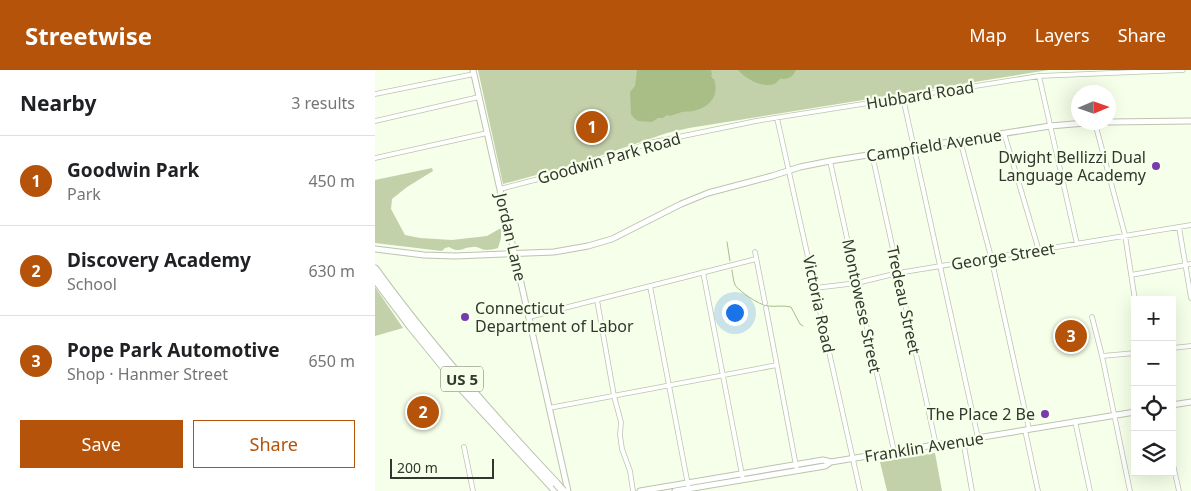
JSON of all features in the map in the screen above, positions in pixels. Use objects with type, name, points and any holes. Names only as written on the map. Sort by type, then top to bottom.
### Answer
[{"type":"highway","name":"US 5","points":[[375,269],[418,326],[554,487]]},
{"type":"highway","name":"US 5","points":[[375,279],[460,387],[554,487],[561,491]]},
{"type":"main road","name":"Jordan Lane","points":[[474,72],[568,491]]},
{"type":"main road","points":[[1116,122],[1191,121]]},
{"type":"main road","name":"Campfield Avenue","points":[[375,249],[445,256],[554,252],[588,246],[612,239],[681,204],[708,193],[806,165],[1071,124]]},
{"type":"main road","points":[[1176,405],[1191,402]]},
{"type":"main road","name":"Franklin Avenue","points":[[688,486],[797,468],[827,466],[831,462],[853,458],[1131,413]]},
{"type":"main road","points":[[561,491],[565,479]]},
{"type":"main road","points":[[640,491],[688,486]]},
{"type":"main road","points":[[675,491],[688,486]]},
{"type":"street","name":"Hubbard Road","points":[[777,118],[1039,76],[1183,70]]},
{"type":"street","points":[[375,94],[474,72]]},
{"type":"street","points":[[1039,76],[1077,244]]},
{"type":"street","points":[[375,121],[479,97]]},
{"type":"street","points":[[903,98],[979,438]]},
{"type":"street","name":"Victoria Road","points":[[777,118],[860,491]]},
{"type":"street","name":"Goodwin Park Road","points":[[500,188],[573,170],[649,143],[777,118]]},
{"type":"street","points":[[1098,130],[1125,235],[1134,296]]},
{"type":"street","points":[[375,158],[487,133]]},
{"type":"street","points":[[1004,134],[1039,250]]},
{"type":"street","points":[[960,140],[991,257],[1038,491]]},
{"type":"street","name":"Tredeau Street","points":[[872,154],[936,444]]},
{"type":"street","name":"Montowese Street","points":[[830,161],[894,452]]},
{"type":"street","name":"George Street","points":[[815,288],[857,283],[898,273],[1191,225]]},
{"type":"street","points":[[1179,227],[1191,298]]},
{"type":"street","points":[[755,252],[797,468]]},
{"type":"street","points":[[529,317],[756,259]]},
{"type":"street","points":[[1131,274],[1191,264]]},
{"type":"street","points":[[703,272],[743,477]]},
{"type":"street","points":[[650,286],[688,486]]},
{"type":"street","points":[[597,300],[614,396],[621,422],[622,449],[631,471],[633,491]]},
{"type":"street","points":[[1092,317],[1131,491]]},
{"type":"street","points":[[1176,348],[1191,346]]},
{"type":"street","points":[[1102,356],[1131,353]]},
{"type":"street","points":[[549,408],[777,365]]},
{"type":"street","points":[[1075,422],[1090,491]]},
{"type":"street","points":[[963,440],[972,491]]},
{"type":"street","points":[[464,447],[473,491]]},
{"type":"street","points":[[1176,476],[1179,491]]},
{"type":"shaded area","points":[[478,70],[1049,70],[689,128],[667,133],[573,165],[503,184]]},
{"type":"shaded area","points":[[637,70],[711,70],[711,76],[714,79],[716,89],[715,94],[707,105],[697,110],[667,115],[652,122],[638,121],[631,114],[630,92],[635,86]]},
{"type":"shaded area","points":[[738,70],[796,70],[790,77],[781,79],[775,84],[764,85],[745,77]]},
{"type":"shaded area","points":[[432,168],[433,171],[392,199],[391,209],[405,235],[452,240],[487,236],[501,228],[498,248],[486,250],[469,247],[459,250],[449,247],[442,251],[375,243],[375,180]]},
{"type":"shaded area","points":[[375,287],[403,328],[375,336]]},
{"type":"shaded area","points":[[935,453],[942,491],[887,491],[880,462]]},
{"type":"waterway","points":[[727,242],[730,261]]},
{"type":"waterway","points":[[732,270],[735,285],[741,291],[764,305],[791,307],[803,326]]},
{"type":"place","name":"Goodwin Park","points":[[592,127]]},
{"type":"place","name":"Dwight Bellizzi Dual Language Academy","points":[[1156,166]]},
{"type":"place","name":"Connecticut Department of Labor","points":[[465,317]]},
{"type":"place","name":"Pope Park Automotive","points":[[1071,336]]},
{"type":"place","name":"Discovery Academy","points":[[423,412]]},
{"type":"place","name":"The Place 2 Be","points":[[1045,414]]}]
